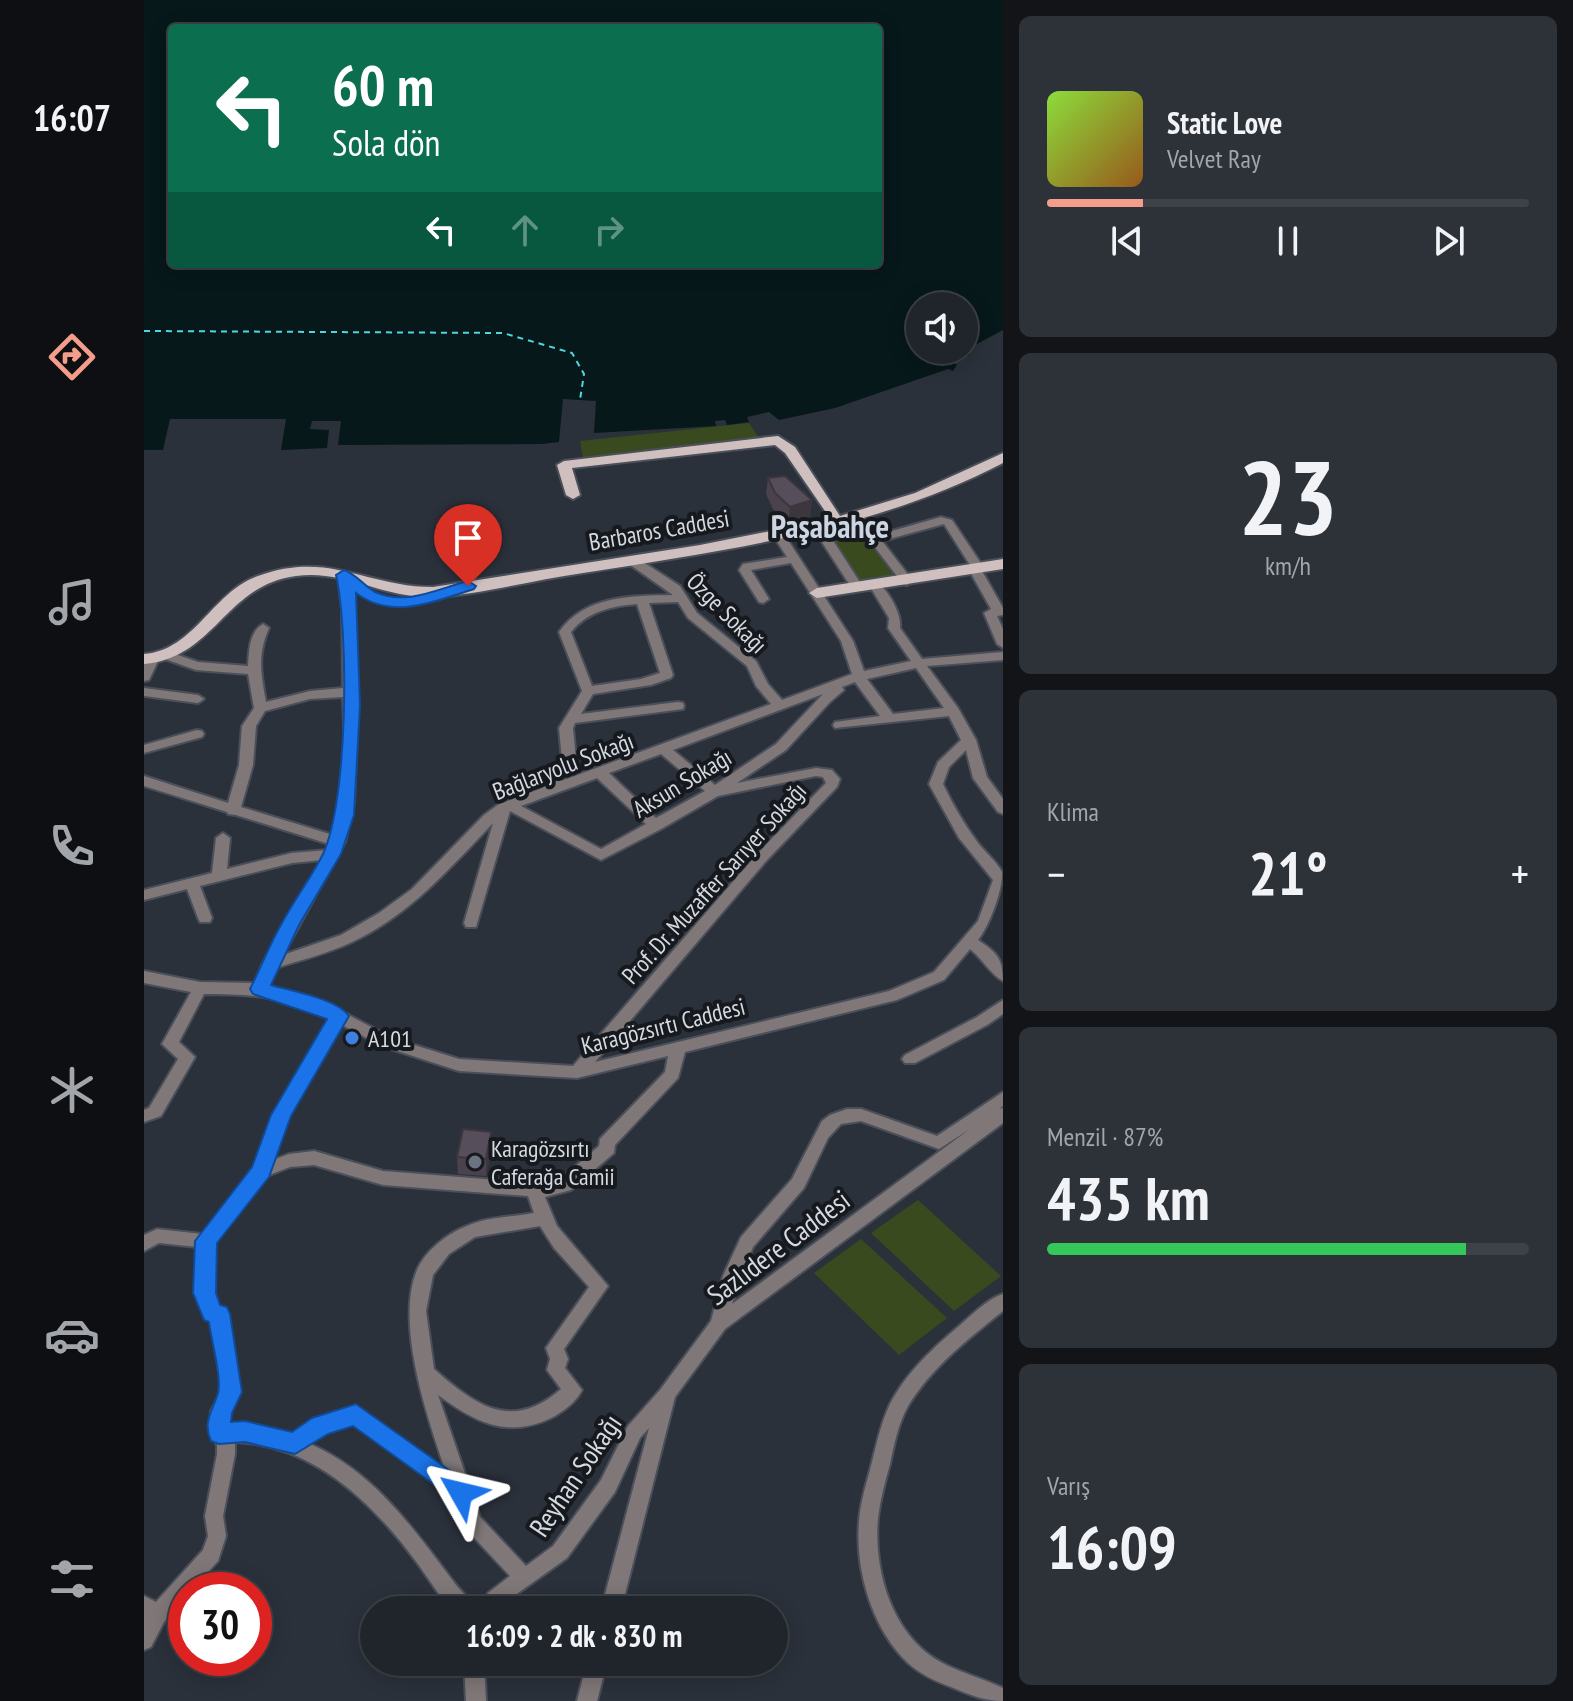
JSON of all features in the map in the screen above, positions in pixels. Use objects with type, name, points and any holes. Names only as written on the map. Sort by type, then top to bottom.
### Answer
[{"type":"main road","points":[[573,495],[564,465],[770,440],[779,446],[822,512],[834,521]]},
{"type":"main road","name":"Barbaros Caddesi","points":[[155,658],[184,648],[241,590],[263,578],[300,570],[344,575],[365,593],[387,602],[408,603],[468,586],[633,561],[857,516],[896,506],[1002,460]]},
{"type":"main road","points":[[817,593],[1003,564]]},
{"type":"street","points":[[857,516],[907,581]]},
{"type":"street","points":[[877,539],[941,520],[948,522],[999,612],[990,613],[1003,644]]},
{"type":"street","points":[[817,525],[857,587]]},
{"type":"street","points":[[778,534],[847,641],[862,684],[889,718]]},
{"type":"street","points":[[763,599],[745,570],[747,567],[793,559]]},
{"type":"street","name":"Özge Sokağı","points":[[633,561],[676,589],[692,615],[752,664],[762,686],[780,706]]},
{"type":"street","points":[[260,989],[269,965],[335,848],[345,815],[350,692],[349,596],[344,575]]},
{"type":"street","points":[[875,585],[895,618],[894,628],[953,711],[969,740],[980,778],[1003,809]]},
{"type":"street","points":[[588,691],[565,632],[569,626],[605,604],[680,598]]},
{"type":"street","points":[[547,791],[569,760],[565,734],[588,691],[608,685],[659,680],[667,675],[642,600]]},
{"type":"street","points":[[233,811],[246,765],[249,726],[260,708],[254,671],[255,646],[263,628]]},
{"type":"street","points":[[860,676],[917,664],[1003,656]]},
{"type":"street","points":[[144,677],[155,658],[196,666],[254,671]]},
{"type":"street","name":"Bağlaryolu Sokağı","points":[[269,965],[346,939],[384,917],[417,893],[489,818],[507,806],[860,676]]},
{"type":"street","name":"Aksun Sokağı","points":[[507,806],[601,855],[714,792],[781,747],[825,699],[860,676]]},
{"type":"street","points":[[144,692],[198,699]]},
{"type":"street","points":[[260,708],[310,695],[350,692]]},
{"type":"street","points":[[574,719],[678,706]]},
{"type":"street","points":[[840,725],[953,711]]},
{"type":"street","points":[[144,749],[197,734]]},
{"type":"street","points":[[969,740],[943,765],[936,784],[950,813],[982,859],[1002,880]]},
{"type":"street","points":[[665,750],[714,792]]},
{"type":"street","points":[[599,772],[656,826]]},
{"type":"street","name":"Prof. Dr. Muzaffer Sarıyer Sokağı","points":[[577,1072],[762,857],[832,784],[833,779],[827,773],[816,772],[714,792]]},
{"type":"street","points":[[144,781],[335,848]]},
{"type":"street","points":[[471,923],[507,806]]},
{"type":"street","points":[[219,876],[223,838]]},
{"type":"street","points":[[144,895],[335,848]]},
{"type":"street","name":"Karagözsırtı Caddesi","points":[[144,977],[200,988],[260,989],[319,1006],[387,1042],[459,1065],[577,1072],[892,996],[939,976],[984,923],[1002,880]]},
{"type":"street","points":[[192,883],[205,918]]},
{"type":"street","points":[[969,941],[986,953],[1003,975]]},
{"type":"street","points":[[144,1116],[155,1112],[187,1057],[170,1044],[200,988]]},
{"type":"street","points":[[910,1059],[982,1021],[1003,1006]]},
{"type":"street","points":[[144,1640],[151,1610],[211,1555],[217,1536],[214,1516],[226,1454],[226,1442],[219,1434],[220,1411],[231,1392],[219,1314],[212,1314],[205,1293],[206,1241],[261,1171],[281,1115],[339,1016]]},
{"type":"street","points":[[261,1171],[289,1161],[314,1158],[383,1178],[447,1181],[535,1191],[565,1185],[608,1148],[606,1144],[672,1074],[678,1048]]},
{"type":"street","points":[[719,1324],[728,1286],[752,1234],[803,1176],[818,1138],[834,1120],[848,1114],[861,1115],[939,1143],[1003,1098]]},
{"type":"street","name":"Sazlıdere Caddesi","points":[[615,1596],[667,1394],[719,1324],[1003,1114]]},
{"type":"street","points":[[427,1374],[463,1402],[505,1420],[523,1422],[555,1409],[573,1390],[556,1370],[559,1359],[555,1348],[599,1286],[574,1261],[544,1218],[535,1191]]},
{"type":"street","points":[[523,1576],[472,1522],[430,1400],[417,1311],[425,1272],[443,1249],[471,1231],[544,1218]]},
{"type":"street","points":[[144,1244],[157,1236],[206,1241]]},
{"type":"street","points":[[1003,1301],[940,1354],[906,1393],[896,1410],[883,1450],[868,1527],[872,1567],[884,1611],[895,1633],[916,1657],[949,1678],[983,1687],[1003,1699]]},
{"type":"street","name":"Reyhan Sokağı","points":[[497,1596],[560,1552],[608,1486],[634,1432],[667,1394]]},
{"type":"street","points":[[295,1444],[321,1426],[356,1415],[461,1493]]},
{"type":"street","points":[[219,1434],[245,1432],[295,1444],[351,1477],[378,1502],[427,1560],[448,1596]]},
{"type":"street","points":[[475,1676],[476,1701]]},
{"type":"street","points":[[587,1701],[593,1676]]},
{"type":"green space","points":[[749,423],[759,438],[583,459],[580,441]]},
{"type":"green space","points":[[863,526],[900,578],[860,584],[826,533]]},
{"type":"green space","points":[[918,1200],[1001,1276],[954,1311],[871,1233]]},
{"type":"green space","points":[[861,1239],[947,1318],[899,1355],[814,1273]]},
{"type":"shaded area","points":[[144,0],[1003,0],[1003,330],[978,344],[978,292],[906,292],[906,364],[956,364],[953,371],[948,369],[835,408],[779,420],[769,412],[747,417],[749,422],[727,425],[725,420],[715,421],[716,426],[594,433],[596,401],[563,399],[559,442],[542,444],[338,445],[341,421],[312,421],[310,429],[329,430],[327,448],[281,450],[286,419],[170,419],[163,450],[144,450]]},
{"type":"building","points":[[785,476],[812,500],[790,507],[775,493],[768,478]]},
{"type":"building","points":[[463,1129],[491,1132],[486,1159],[457,1157]]},
{"type":"ferry route","points":[[144,331],[503,333],[572,353],[584,374],[580,400]]},
{"type":"place","name":"A101","points":[[352,1038]]},
{"type":"place","name":"Karagözsırtı Caferağa Camii","points":[[475,1162]]},
{"type":"district","name":"Paşabahçe","points":[[830,526]]},
{"type":"route","points":[[461,1493],[356,1415],[321,1426],[295,1444],[245,1432],[219,1434],[220,1411],[231,1392],[219,1314],[212,1314],[205,1293],[206,1241],[261,1171],[281,1115],[339,1016],[319,1006],[260,989],[290,925],[338,842],[345,815],[351,705],[349,596],[344,575],[365,593],[387,602],[408,603],[439,597],[468,586]]}]
